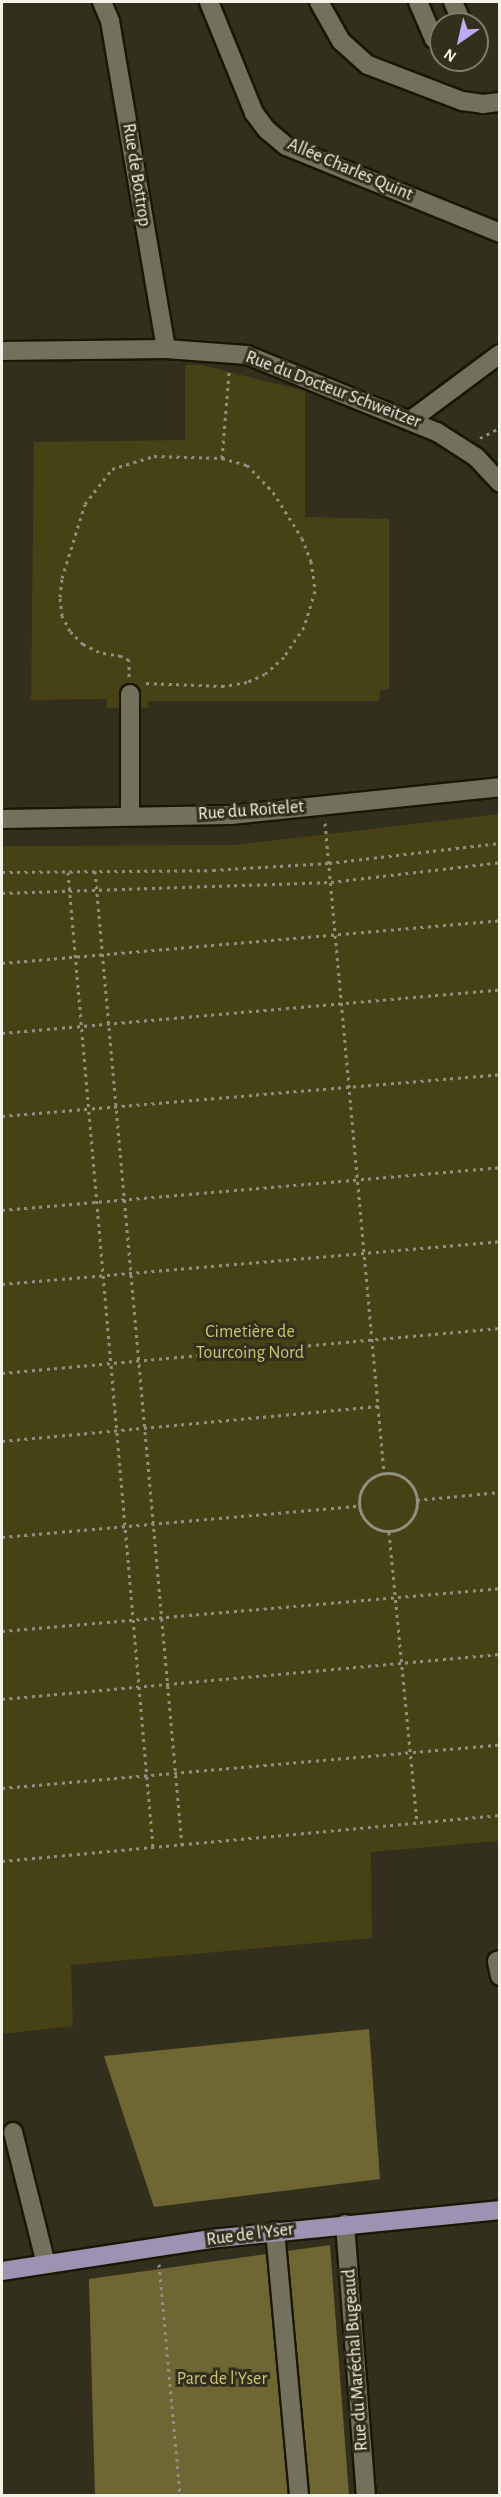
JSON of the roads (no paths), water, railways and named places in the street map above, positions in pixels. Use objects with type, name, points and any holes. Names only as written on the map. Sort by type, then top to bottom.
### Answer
[{"type":"main road","name":"Rue de l'Yser","points":[[2,2271],[275,2231],[500,2210]]},
{"type":"street","name":"Rue de Bottrop","points":[[102,2],[110,21],[166,349]]},
{"type":"street","name":"Allée Charles Quint","points":[[209,2],[254,113],[267,130],[286,146],[500,233]]},
{"type":"street","points":[[319,2],[341,41],[368,65],[462,101],[483,104],[500,102]]},
{"type":"street","points":[[418,2],[429,27]]},
{"type":"street","name":"Rue du Docteur Schweitzer","points":[[2,351],[166,349],[231,352],[273,363],[411,420],[463,447],[500,483]]},
{"type":"street","points":[[411,420],[500,354]]},
{"type":"street","points":[[130,688],[130,816]]},
{"type":"street","name":"Rue du Roitelet","points":[[2,819],[231,815],[500,787]]},
{"type":"street","points":[[500,1960],[497,1961],[500,1976]]},
{"type":"street","points":[[13,2132],[46,2264]]},
{"type":"street","name":"Rue du Maréchal Bugeaud","points":[[345,2224],[366,2496]]},
{"type":"street","points":[[275,2231],[299,2496]]},
{"type":"park label","name":"Cimetière de Tourcoing Nord","points":[[250,1343]]},
{"type":"park label","name":"Parc de l'Yser","points":[[222,2379]]}]
